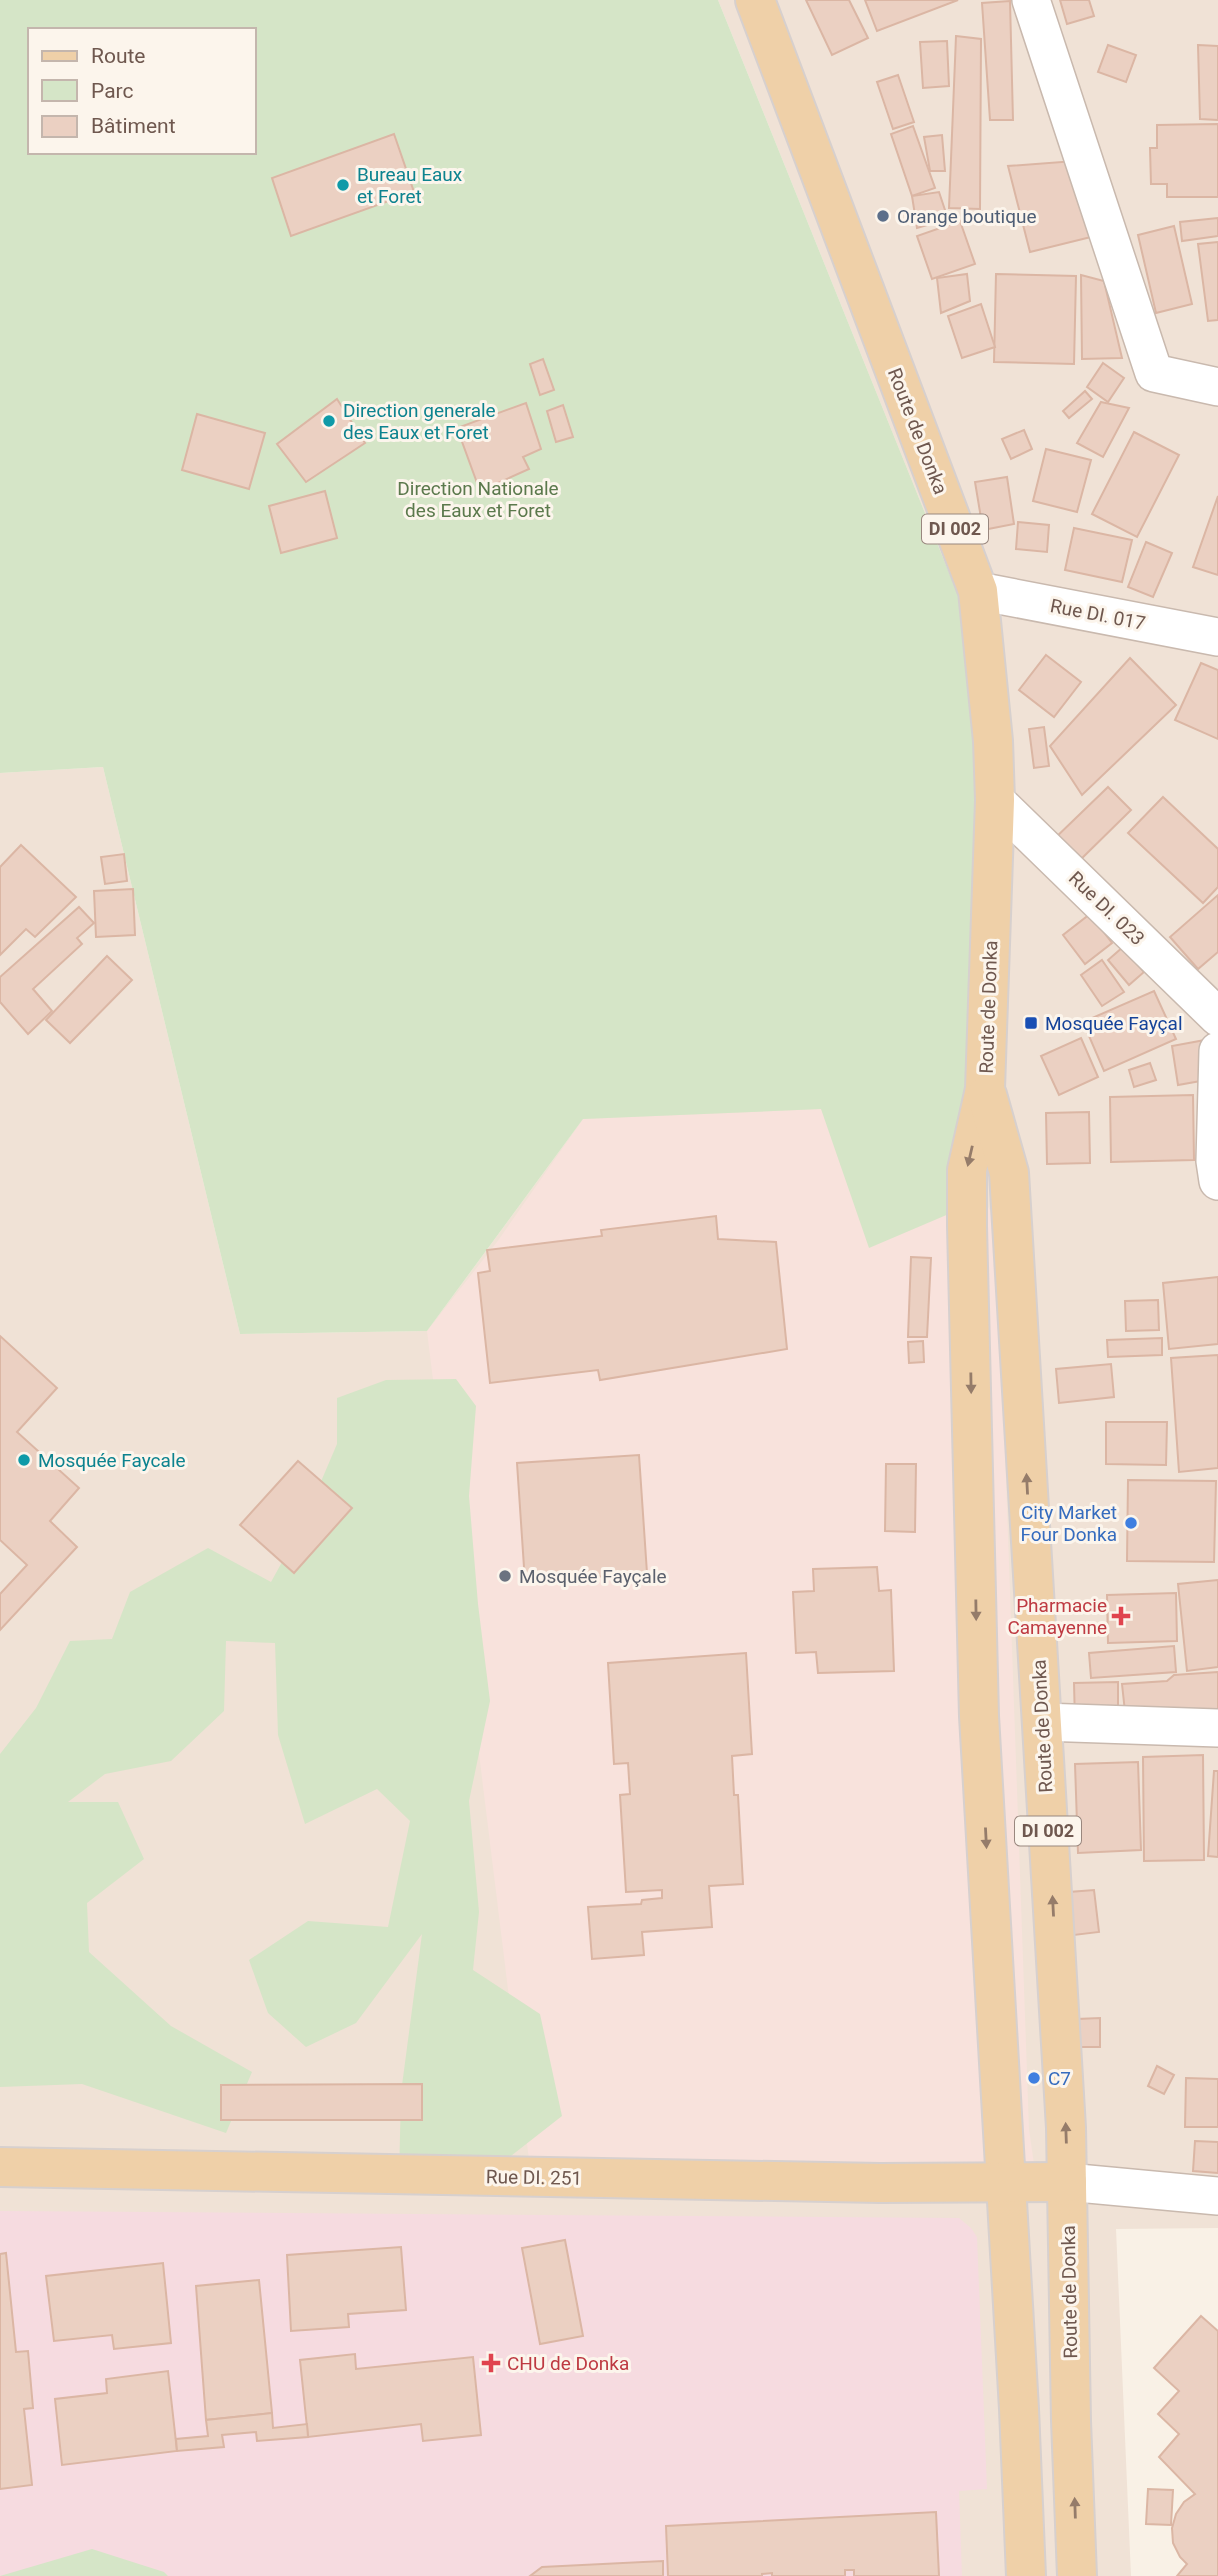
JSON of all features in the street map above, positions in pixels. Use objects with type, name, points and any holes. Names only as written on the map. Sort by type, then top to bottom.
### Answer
[{"type":"main road","name":"Route de Donka","points":[[755,0],[978,591],[993,741],[995,800],[985,1089],[967,1170],[967,1226],[979,1716],[1007,2182],[1026,2576]]},
{"type":"main road","name":"Route de Donka","points":[[985,1089],[1009,1173],[1065,2115],[1077,2576]]},
{"type":"main road","name":"Rue DI. 251","points":[[0,2167],[866,2183],[1067,2182]]},
{"type":"street","points":[[1031,0],[1154,373],[1218,387]]},
{"type":"street","name":"Rue DI. 017","points":[[978,591],[1218,637]]},
{"type":"street","name":"Rue DI. 023","points":[[995,800],[1218,1017]]},
{"type":"street","points":[[1218,1051],[1215,1161],[1218,1181]]},
{"type":"street","points":[[1042,1722],[1218,1728]]},
{"type":"street","points":[[1067,2182],[1218,2196]]},
{"type":"shaded area","points":[[718,0],[1218,0],[1218,2228],[1116,2229],[1131,2576],[0,2576],[0,773],[103,767],[240,1334],[427,1331],[583,1119],[973,632]]},
{"type":"shaded area","points":[[822,1109],[984,1199],[997,1224],[1029,2129],[1035,2171],[530,2168],[427,1331],[497,1242],[583,1119]]},
{"type":"shaded area","name":"CHU de Donka","points":[[0,2211],[959,2218],[977,2237],[987,2489],[959,2491],[962,2576],[0,2576]]},
{"type":"green space","name":"Direction Nationale des Eaux et Foret","points":[[0,0],[718,0],[973,632],[984,1199],[869,1248],[821,1109],[583,1119],[427,1331],[240,1334],[103,767],[0,773]]},
{"type":"green space","points":[[456,1379],[476,1406],[469,1496],[490,1701],[469,1801],[479,1912],[473,1970],[540,2014],[562,2116],[474,2185],[399,2178],[401,2093],[422,1934],[356,2023],[306,2047],[268,2013],[249,1960],[308,1921],[388,1927],[410,1821],[377,1789],[305,1824],[278,1735],[275,1643],[226,1641],[224,1711],[171,1761],[105,1774],[68,1802],[118,1802],[144,1859],[87,1903],[89,1952],[171,2026],[252,2072],[226,2133],[82,2084],[0,2087],[0,1754],[36,1708],[70,1641],[112,1639],[130,1592],[208,1548],[271,1582],[302,1526],[337,1444],[337,1398],[386,1380]]},
{"type":"green space","points":[[92,2549],[164,2572],[168,2576],[0,2576]]},
{"type":"building","points":[[806,0],[849,0],[868,38],[832,55]]},
{"type":"building","points":[[865,0],[958,0],[877,31]]},
{"type":"building","points":[[1060,0],[1089,0],[1094,16],[1067,24]]},
{"type":"building","points":[[1010,1],[1013,120],[990,120],[982,3]]},
{"type":"building","points":[[956,36],[981,39],[980,209],[949,208]]},
{"type":"building","points":[[947,41],[949,86],[923,88],[920,42]]},
{"type":"building","points":[[1108,45],[1136,55],[1126,82],[1098,72]]},
{"type":"building","points":[[1198,45],[1218,46],[1218,120],[1200,119]]},
{"type":"building","points":[[898,75],[914,122],[893,129],[877,82]]},
{"type":"building","points":[[1218,124],[1218,197],[1167,197],[1167,184],[1151,184],[1150,148],[1157,148],[1157,125]]},
{"type":"building","points":[[913,126],[935,188],[912,196],[891,134]]},
{"type":"building","name":"Bureau Eaux et Foret","points":[[394,134],[414,192],[291,236],[272,178]]},
{"type":"building","points":[[942,135],[945,171],[930,171],[924,137]]},
{"type":"building","points":[[1075,161],[1091,237],[1030,252],[1008,166]]},
{"type":"building","points":[[939,192],[948,219],[917,228],[912,196]]},
{"type":"building","points":[[1218,218],[1218,236],[1182,241],[1180,222]]},
{"type":"building","points":[[960,221],[975,264],[932,279],[917,236]]},
{"type":"building","points":[[1174,226],[1192,304],[1156,313],[1138,235]]},
{"type":"building","points":[[1218,242],[1218,320],[1208,321],[1198,244]]},
{"type":"building","points":[[967,274],[970,301],[941,313],[937,278]]},
{"type":"building","points":[[996,274],[1076,276],[1074,364],[994,362]]},
{"type":"building","points":[[1081,275],[1104,281],[1122,358],[1082,359]]},
{"type":"building","points":[[981,304],[995,347],[962,358],[948,316]]},
{"type":"building","points":[[543,359],[554,390],[540,395],[530,364]]},
{"type":"building","points":[[1103,363],[1124,378],[1108,402],[1087,387]]},
{"type":"building","points":[[1085,391],[1092,399],[1069,418],[1063,411]]},
{"type":"building","name":"Direction generale des Eaux et Foret","points":[[337,399],[365,443],[306,482],[277,444]]},
{"type":"building","points":[[1101,402],[1129,408],[1103,457],[1077,443]]},
{"type":"building","points":[[526,403],[541,449],[523,457],[529,469],[480,491],[457,428]]},
{"type":"building","points":[[563,405],[573,437],[556,442],[547,411]]},
{"type":"building","points":[[197,414],[265,433],[249,489],[182,470]]},
{"type":"building","points":[[1024,430],[1032,449],[1011,459],[1002,439]]},
{"type":"building","points":[[1134,432],[1179,455],[1137,537],[1092,514]]},
{"type":"building","points":[[1046,449],[1091,460],[1077,512],[1033,501]]},
{"type":"building","points":[[1007,477],[1014,524],[983,530],[975,482]]},
{"type":"building","points":[[325,491],[337,538],[281,553],[269,506]]},
{"type":"building","points":[[1218,496],[1218,575],[1193,567]]},
{"type":"building","points":[[1018,522],[1049,525],[1047,552],[1016,549]]},
{"type":"building","points":[[1074,528],[1132,540],[1122,582],[1065,570]]},
{"type":"building","points":[[1146,542],[1172,553],[1153,597],[1128,587]]},
{"type":"building","points":[[1046,655],[1081,682],[1054,717],[1019,690]]},
{"type":"building","points":[[1130,658],[1176,705],[1082,795],[1050,746]]},
{"type":"building","points":[[1201,663],[1218,670],[1218,739],[1175,720]]},
{"type":"building","points":[[1044,727],[1049,766],[1034,768],[1029,729]]},
{"type":"building","points":[[1108,787],[1131,810],[1074,866],[1051,842]]},
{"type":"building","points":[[1163,797],[1218,849],[1218,887],[1203,903],[1128,833]]},
{"type":"building","points":[[21,845],[76,897],[35,937],[26,929],[0,955],[0,867]]},
{"type":"building","points":[[124,854],[127,881],[105,884],[101,857]]},
{"type":"building","points":[[133,889],[135,935],[96,937],[94,891]]},
{"type":"building","points":[[1218,895],[1218,952],[1198,969],[1170,937]]},
{"type":"building","points":[[79,907],[94,923],[77,938],[82,944],[33,989],[52,1011],[28,1034],[0,1002],[0,977]]},
{"type":"building","points":[[1090,914],[1112,943],[1085,964],[1063,935]]},
{"type":"building","points":[[1123,947],[1144,972],[1129,985],[1108,960]]},
{"type":"building","points":[[107,956],[132,980],[70,1043],[46,1020]]},
{"type":"building","points":[[1102,960],[1124,992],[1102,1006],[1081,975]]},
{"type":"building","points":[[1154,991],[1176,1039],[1104,1071],[1083,1022]]},
{"type":"building","points":[[1081,1038],[1098,1077],[1059,1095],[1041,1056]]},
{"type":"building","points":[[1205,1040],[1212,1079],[1178,1085],[1172,1046]]},
{"type":"building","points":[[1150,1063],[1156,1080],[1134,1087],[1129,1070]]},
{"type":"building","points":[[1193,1095],[1194,1160],[1111,1162],[1110,1097]]},
{"type":"building","points":[[1089,1112],[1090,1163],[1047,1164],[1046,1113]]},
{"type":"building","points":[[716,1216],[718,1239],[776,1242],[787,1349],[600,1380],[598,1370],[490,1383],[478,1273],[490,1271],[487,1250],[602,1236],[601,1230]]},
{"type":"building","points":[[911,1257],[931,1258],[927,1337],[908,1337]]},
{"type":"building","points":[[1218,1277],[1218,1344],[1169,1349],[1163,1283]]},
{"type":"building","points":[[1158,1300],[1159,1330],[1126,1331],[1125,1301]]},
{"type":"building","name":"Mosquée Faycale","points":[[0,1336],[57,1388],[17,1432],[79,1488],[50,1521],[77,1547],[0,1630],[0,1594],[27,1565],[0,1540]]},
{"type":"building","points":[[1162,1338],[1162,1355],[1108,1357],[1107,1340]]},
{"type":"building","points":[[923,1341],[924,1362],[909,1363],[908,1342]]},
{"type":"building","points":[[1218,1355],[1218,1468],[1179,1472],[1171,1358]]},
{"type":"building","points":[[1111,1364],[1114,1397],[1059,1403],[1056,1369]]},
{"type":"building","points":[[1106,1422],[1167,1422],[1166,1465],[1106,1464]]},
{"type":"building","points":[[639,1455],[647,1573],[525,1582],[517,1463]]},
{"type":"building","points":[[298,1461],[352,1508],[294,1573],[240,1525]]},
{"type":"building","points":[[886,1464],[916,1464],[915,1532],[885,1531]]},
{"type":"building","points":[[1128,1480],[1216,1481],[1214,1562],[1127,1561]]},
{"type":"building","points":[[877,1567],[879,1591],[891,1590],[894,1671],[818,1673],[816,1652],[796,1653],[793,1592],[814,1591],[813,1569]]},
{"type":"building","points":[[1218,1580],[1218,1667],[1187,1671],[1178,1584]]},
{"type":"building","points":[[1176,1593],[1177,1641],[1108,1643],[1107,1595]]},
{"type":"building","points":[[1174,1646],[1176,1672],[1091,1678],[1089,1653]]},
{"type":"building","points":[[746,1653],[752,1754],[732,1756],[734,1795],[738,1795],[743,1884],[709,1886],[712,1927],[642,1932],[644,1955],[592,1959],[588,1907],[641,1904],[642,1900],[662,1898],[662,1890],[626,1892],[620,1795],[630,1794],[628,1763],[614,1764],[608,1663]]},
{"type":"building","points":[[1218,1672],[1218,1723],[1126,1721],[1122,1684],[1167,1681],[1174,1675]]},
{"type":"building","points":[[1118,1682],[1118,1721],[1075,1722],[1074,1683]]},
{"type":"building","points":[[1203,1755],[1204,1860],[1144,1861],[1143,1757]]},
{"type":"building","points":[[1138,1762],[1141,1850],[1078,1853],[1075,1764]]},
{"type":"building","points":[[1214,1771],[1218,1771],[1218,1857],[1208,1856]]},
{"type":"building","points":[[1094,1890],[1099,1932],[1074,1935],[1069,1892]]},
{"type":"building","points":[[1100,2018],[1100,2047],[1077,2047],[1077,2019]]},
{"type":"building","points":[[1157,2066],[1174,2075],[1164,2094],[1148,2086]]},
{"type":"building","points":[[1186,2078],[1218,2079],[1218,2127],[1185,2127]]},
{"type":"building","points":[[422,2084],[422,2120],[221,2120],[221,2085]]},
{"type":"building","points":[[1195,2141],[1218,2142],[1218,2173],[1193,2171]]},
{"type":"building","points":[[565,2240],[583,2336],[540,2344],[522,2248]]},
{"type":"building","points":[[401,2247],[406,2310],[348,2314],[349,2327],[291,2331],[287,2255]]},
{"type":"building","points":[[6,2253],[16,2352],[28,2351],[33,2408],[24,2409],[32,2485],[0,2489],[0,2254]]},
{"type":"building","points":[[163,2263],[171,2343],[114,2349],[112,2335],[54,2341],[46,2276]]},
{"type":"building","points":[[259,2280],[272,2413],[206,2420],[196,2286]]},
{"type":"building","points":[[1201,2316],[1218,2331],[1218,2576],[1177,2576],[1187,2564],[1173,2543],[1172,2528],[1176,2514],[1184,2502],[1195,2494],[1159,2457],[1179,2434],[1158,2414],[1179,2391],[1154,2368]]},
{"type":"building","points":[[355,2354],[356,2369],[473,2357],[481,2435],[423,2441],[421,2424],[308,2437],[300,2360]]},
{"type":"building","points":[[168,2371],[177,2451],[62,2465],[55,2399],[107,2393],[106,2379]]},
{"type":"building","points":[[272,2413],[273,2428],[307,2424],[308,2437],[257,2441],[256,2432],[222,2435],[224,2447],[177,2451],[176,2439],[208,2436],[206,2420]]},
{"type":"building","points":[[1148,2489],[1173,2490],[1171,2525],[1146,2524]]},
{"type":"building","points":[[936,2512],[939,2576],[854,2576],[854,2570],[845,2570],[845,2576],[772,2576],[772,2573],[762,2576],[668,2576],[666,2526]]},
{"type":"building","points":[[663,2561],[663,2576],[530,2576],[542,2567]]},
{"type":"place","name":"Bureau Eaux et Foret","points":[[343,185]]},
{"type":"place","name":"Orange boutique","points":[[883,216]]},
{"type":"place","name":"Direction generale des Eaux et Foret","points":[[329,421]]},
{"type":"place","name":"Mosquée Fayçal","points":[[1031,1023]]},
{"type":"place","name":"Mosquée Faycale","points":[[24,1460]]},
{"type":"place","name":"City Market Four Donka","points":[[1131,1523]]},
{"type":"place","name":"Mosquée Fayçale","points":[[505,1576]]},
{"type":"place","name":"Pharmacie Camayenne","points":[[1121,1616]]},
{"type":"place","name":"C7","points":[[1034,2078]]},
{"type":"place","name":"CHU de Donka","points":[[491,2363]]}]
